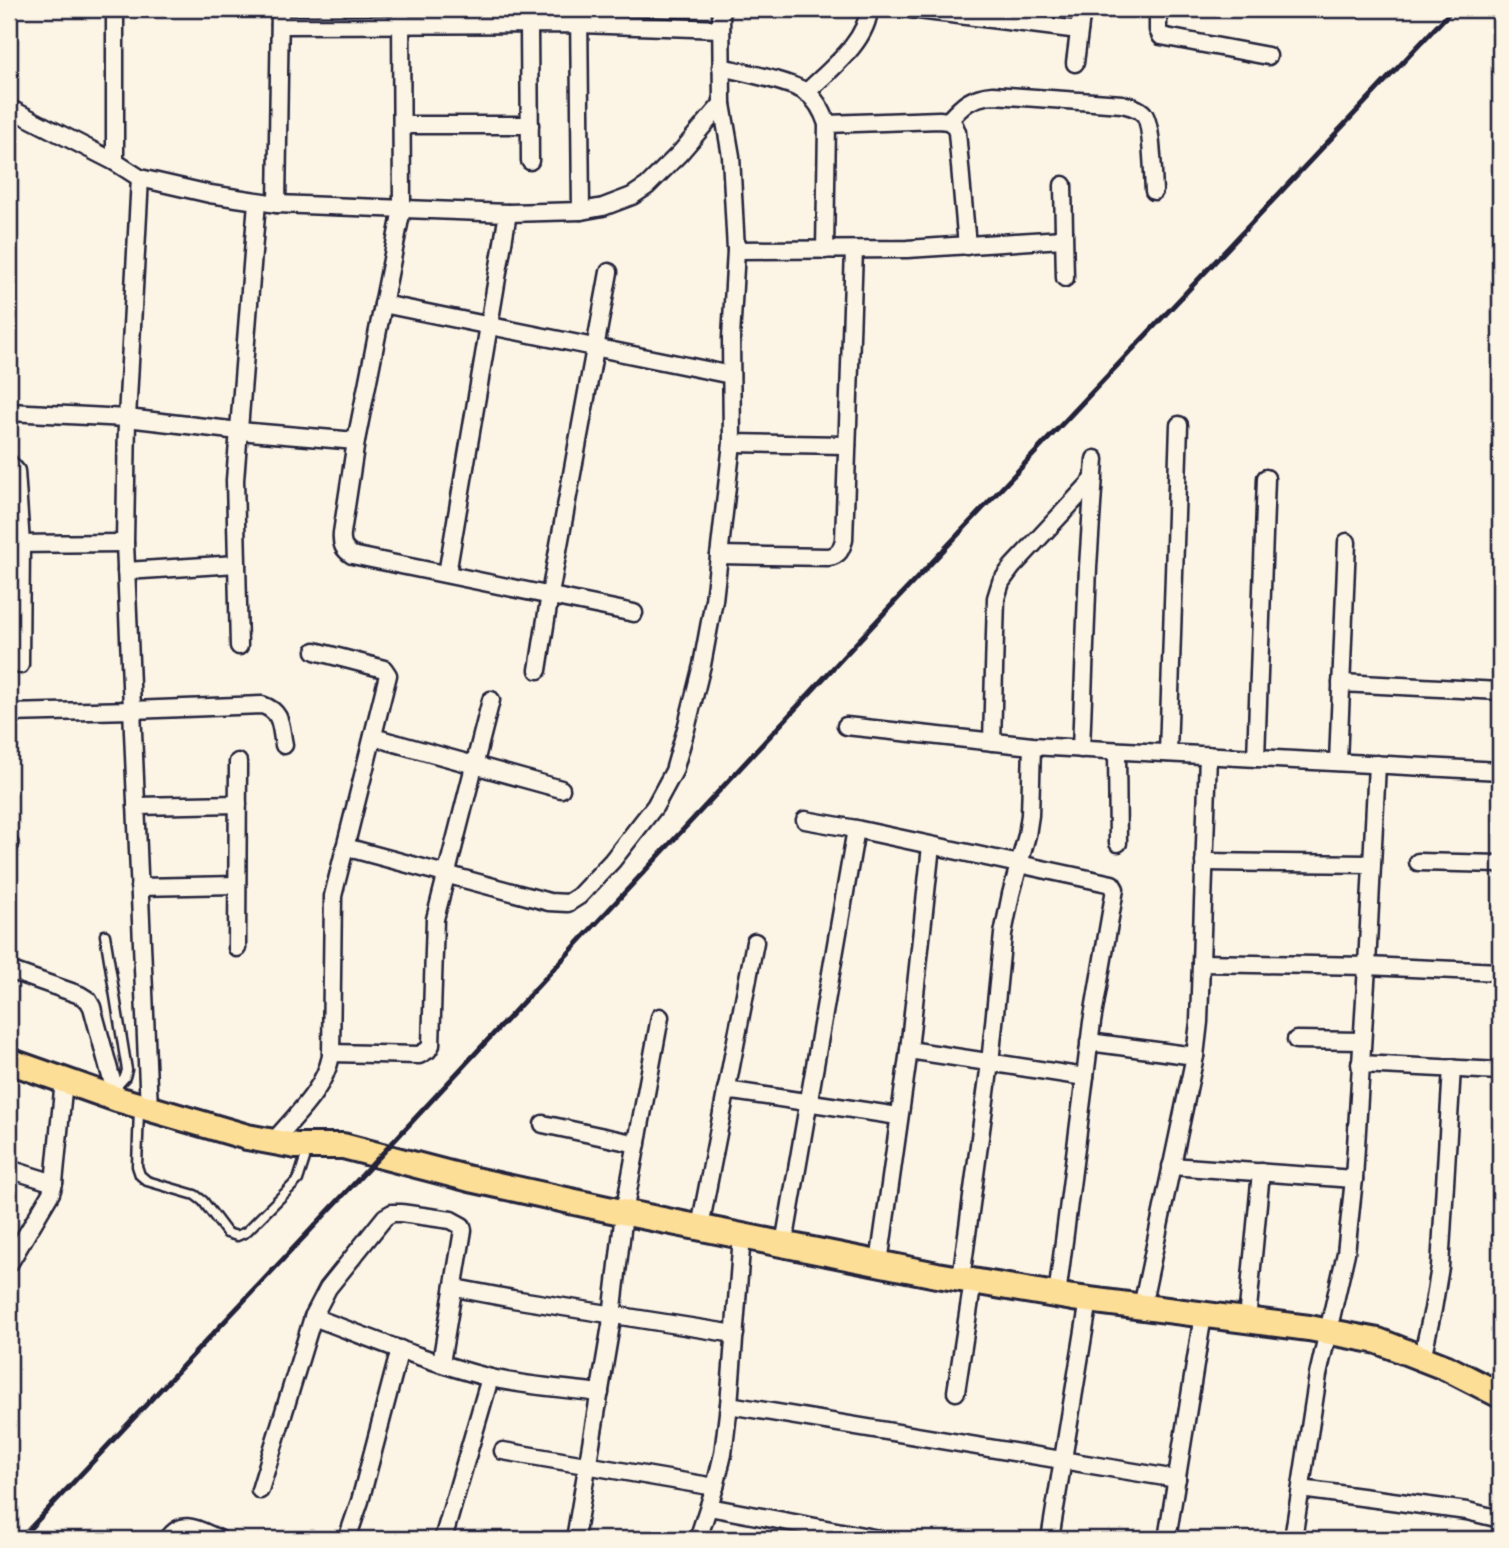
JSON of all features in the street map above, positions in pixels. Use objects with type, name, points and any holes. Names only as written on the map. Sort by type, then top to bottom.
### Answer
[{"type":"main road","points":[[9,1061],[247,1137],[296,1146],[343,1146],[470,1179],[624,1213],[967,1280],[1057,1296],[1329,1331],[1378,1341],[1447,1368],[1500,1395]]},
{"type":"street","points":[[115,9],[115,162]]},
{"type":"street","points":[[345,847],[549,902],[568,902],[579,896],[611,861],[655,806],[674,771],[702,665],[714,600],[732,443],[731,338],[736,250],[730,156],[722,104],[722,9]]},
{"type":"street","points":[[806,93],[858,40],[865,27],[869,9]]},
{"type":"street","points":[[910,9],[1079,30]]},
{"type":"street","points":[[1075,63],[1082,9]]},
{"type":"street","points":[[1158,9],[1157,22],[1161,36],[1268,56]]},
{"type":"street","points":[[276,204],[280,17],[401,17],[529,24],[580,16],[721,29]]},
{"type":"street","points":[[580,16],[581,211]]},
{"type":"street","points":[[401,17],[402,209],[356,441],[341,542],[344,550],[352,555],[634,613]]},
{"type":"street","points":[[529,24],[530,161]]},
{"type":"street","points":[[721,66],[792,86],[806,93],[823,112],[827,124],[825,250]]},
{"type":"street","points":[[948,121],[965,103],[978,97],[993,96],[1122,104],[1137,109],[1145,114],[1148,126],[1154,191]]},
{"type":"street","points":[[9,108],[115,162],[140,178],[210,194],[276,204],[508,213],[581,211],[603,207],[632,196],[680,153],[722,104]]},
{"type":"street","points":[[827,124],[948,121],[954,125],[957,132],[967,247]]},
{"type":"street","points":[[401,125],[530,125]]},
{"type":"street","points":[[130,1101],[139,887],[125,543],[127,418],[140,178]]},
{"type":"street","points":[[1063,185],[1065,278]]},
{"type":"street","points":[[239,646],[235,480],[257,202]]},
{"type":"street","points":[[447,574],[508,213]]},
{"type":"street","points":[[736,250],[967,247],[1063,239]]},
{"type":"street","points":[[719,555],[829,557],[837,555],[841,550],[844,540],[854,250]]},
{"type":"street","points":[[538,670],[609,272]]},
{"type":"street","points":[[383,304],[731,375]]},
{"type":"street","points":[[9,412],[127,418],[356,441]]},
{"type":"street","points":[[1168,753],[1179,425]]},
{"type":"street","points":[[732,443],[847,445]]},
{"type":"street","points":[[1081,749],[1095,459]]},
{"type":"street","points":[[9,463],[16,471],[15,593],[20,665]]},
{"type":"street","points":[[1256,758],[1266,478]]},
{"type":"street","points":[[992,742],[996,598],[1001,582],[1094,479]]},
{"type":"street","points":[[1338,762],[1347,542]]},
{"type":"street","points":[[15,544],[125,543]]},
{"type":"street","points":[[126,571],[237,564]]},
{"type":"street","points":[[273,1142],[320,1085],[328,1070],[331,1053],[332,896],[388,675],[384,669],[315,652]]},
{"type":"street","points":[[1341,683],[1500,691]]},
{"type":"street","points":[[331,1053],[419,1055],[431,1045],[435,919],[491,700]]},
{"type":"street","points":[[9,713],[262,705],[277,713],[284,745]]},
{"type":"street","points":[[846,726],[1032,746],[1500,771]]},
{"type":"street","points":[[373,737],[561,789]]},
{"type":"street","points":[[956,1392],[1003,934],[1027,835],[1032,796],[1032,746]]},
{"type":"street","points":[[1117,751],[1118,843]]},
{"type":"street","points":[[1142,1307],[1195,1056],[1199,1022],[1208,755]]},
{"type":"street","points":[[237,948],[238,762]]},
{"type":"street","points":[[1293,1539],[1318,1375],[1346,1253],[1367,966],[1377,764]]},
{"type":"street","points":[[136,806],[238,804]]},
{"type":"street","points":[[805,820],[1112,884],[1115,890],[1089,1042],[1057,1296]]},
{"type":"street","points":[[784,1244],[856,829]]},
{"type":"street","points":[[879,1263],[909,1050],[931,846]]},
{"type":"street","points":[[1204,862],[1372,864]]},
{"type":"street","points":[[1418,862],[1500,864]]},
{"type":"street","points":[[139,887],[237,886]]},
{"type":"street","points":[[700,1227],[755,942]]},
{"type":"street","points":[[1201,963],[1500,972]]},
{"type":"street","points":[[9,970],[88,1000],[130,1101]]},
{"type":"street","points":[[575,1539],[612,1315],[624,1213],[660,1017]]},
{"type":"street","points":[[1296,1040],[1362,1041]]},
{"type":"street","points":[[1089,1042],[1195,1056]]},
{"type":"street","points":[[909,1050],[1085,1077]]},
{"type":"street","points":[[1360,1064],[1500,1071]]},
{"type":"street","points":[[1422,1358],[1440,1267],[1452,1068]]},
{"type":"street","points":[[9,1264],[51,1193],[54,1183],[64,1080]]},
{"type":"street","points":[[726,1090],[898,1116]]},
{"type":"street","points":[[543,1124],[637,1144]]},
{"type":"street","points":[[1171,1166],[1353,1179]]},
{"type":"street","points":[[9,1169],[54,1183]]},
{"type":"street","points":[[1247,1320],[1261,1172]]},
{"type":"street","points":[[260,1490],[313,1317],[328,1288],[385,1217],[392,1213],[451,1220],[462,1226],[455,1288],[441,1363]]},
{"type":"street","points":[[698,1539],[723,1454],[742,1236]]},
{"type":"street","points":[[455,1288],[734,1334]]},
{"type":"street","points":[[1050,1539],[1088,1300]]},
{"type":"street","points":[[1167,1539],[1203,1315]]},
{"type":"street","points":[[313,1317],[490,1378],[600,1393]]},
{"type":"street","points":[[347,1539],[360,1501],[400,1349]]},
{"type":"street","points":[[443,1539],[490,1378]]},
{"type":"street","points":[[729,1405],[1177,1479]]},
{"type":"street","points":[[503,1451],[715,1487]]},
{"type":"street","points":[[1301,1489],[1467,1511],[1500,1519]]},
{"type":"street","points":[[709,1507],[879,1539]]},
{"type":"street","points":[[168,1539],[173,1531],[181,1527],[191,1527],[219,1539]]},
{"type":"lane","points":[[105,935],[127,1070],[125,1077],[140,1175],[147,1181],[195,1195],[203,1201],[227,1233],[237,1236],[246,1232],[290,1190],[298,1180],[309,1146]]},
{"type":"railway","points":[[20,1539],[887,610],[1453,9]]}]
